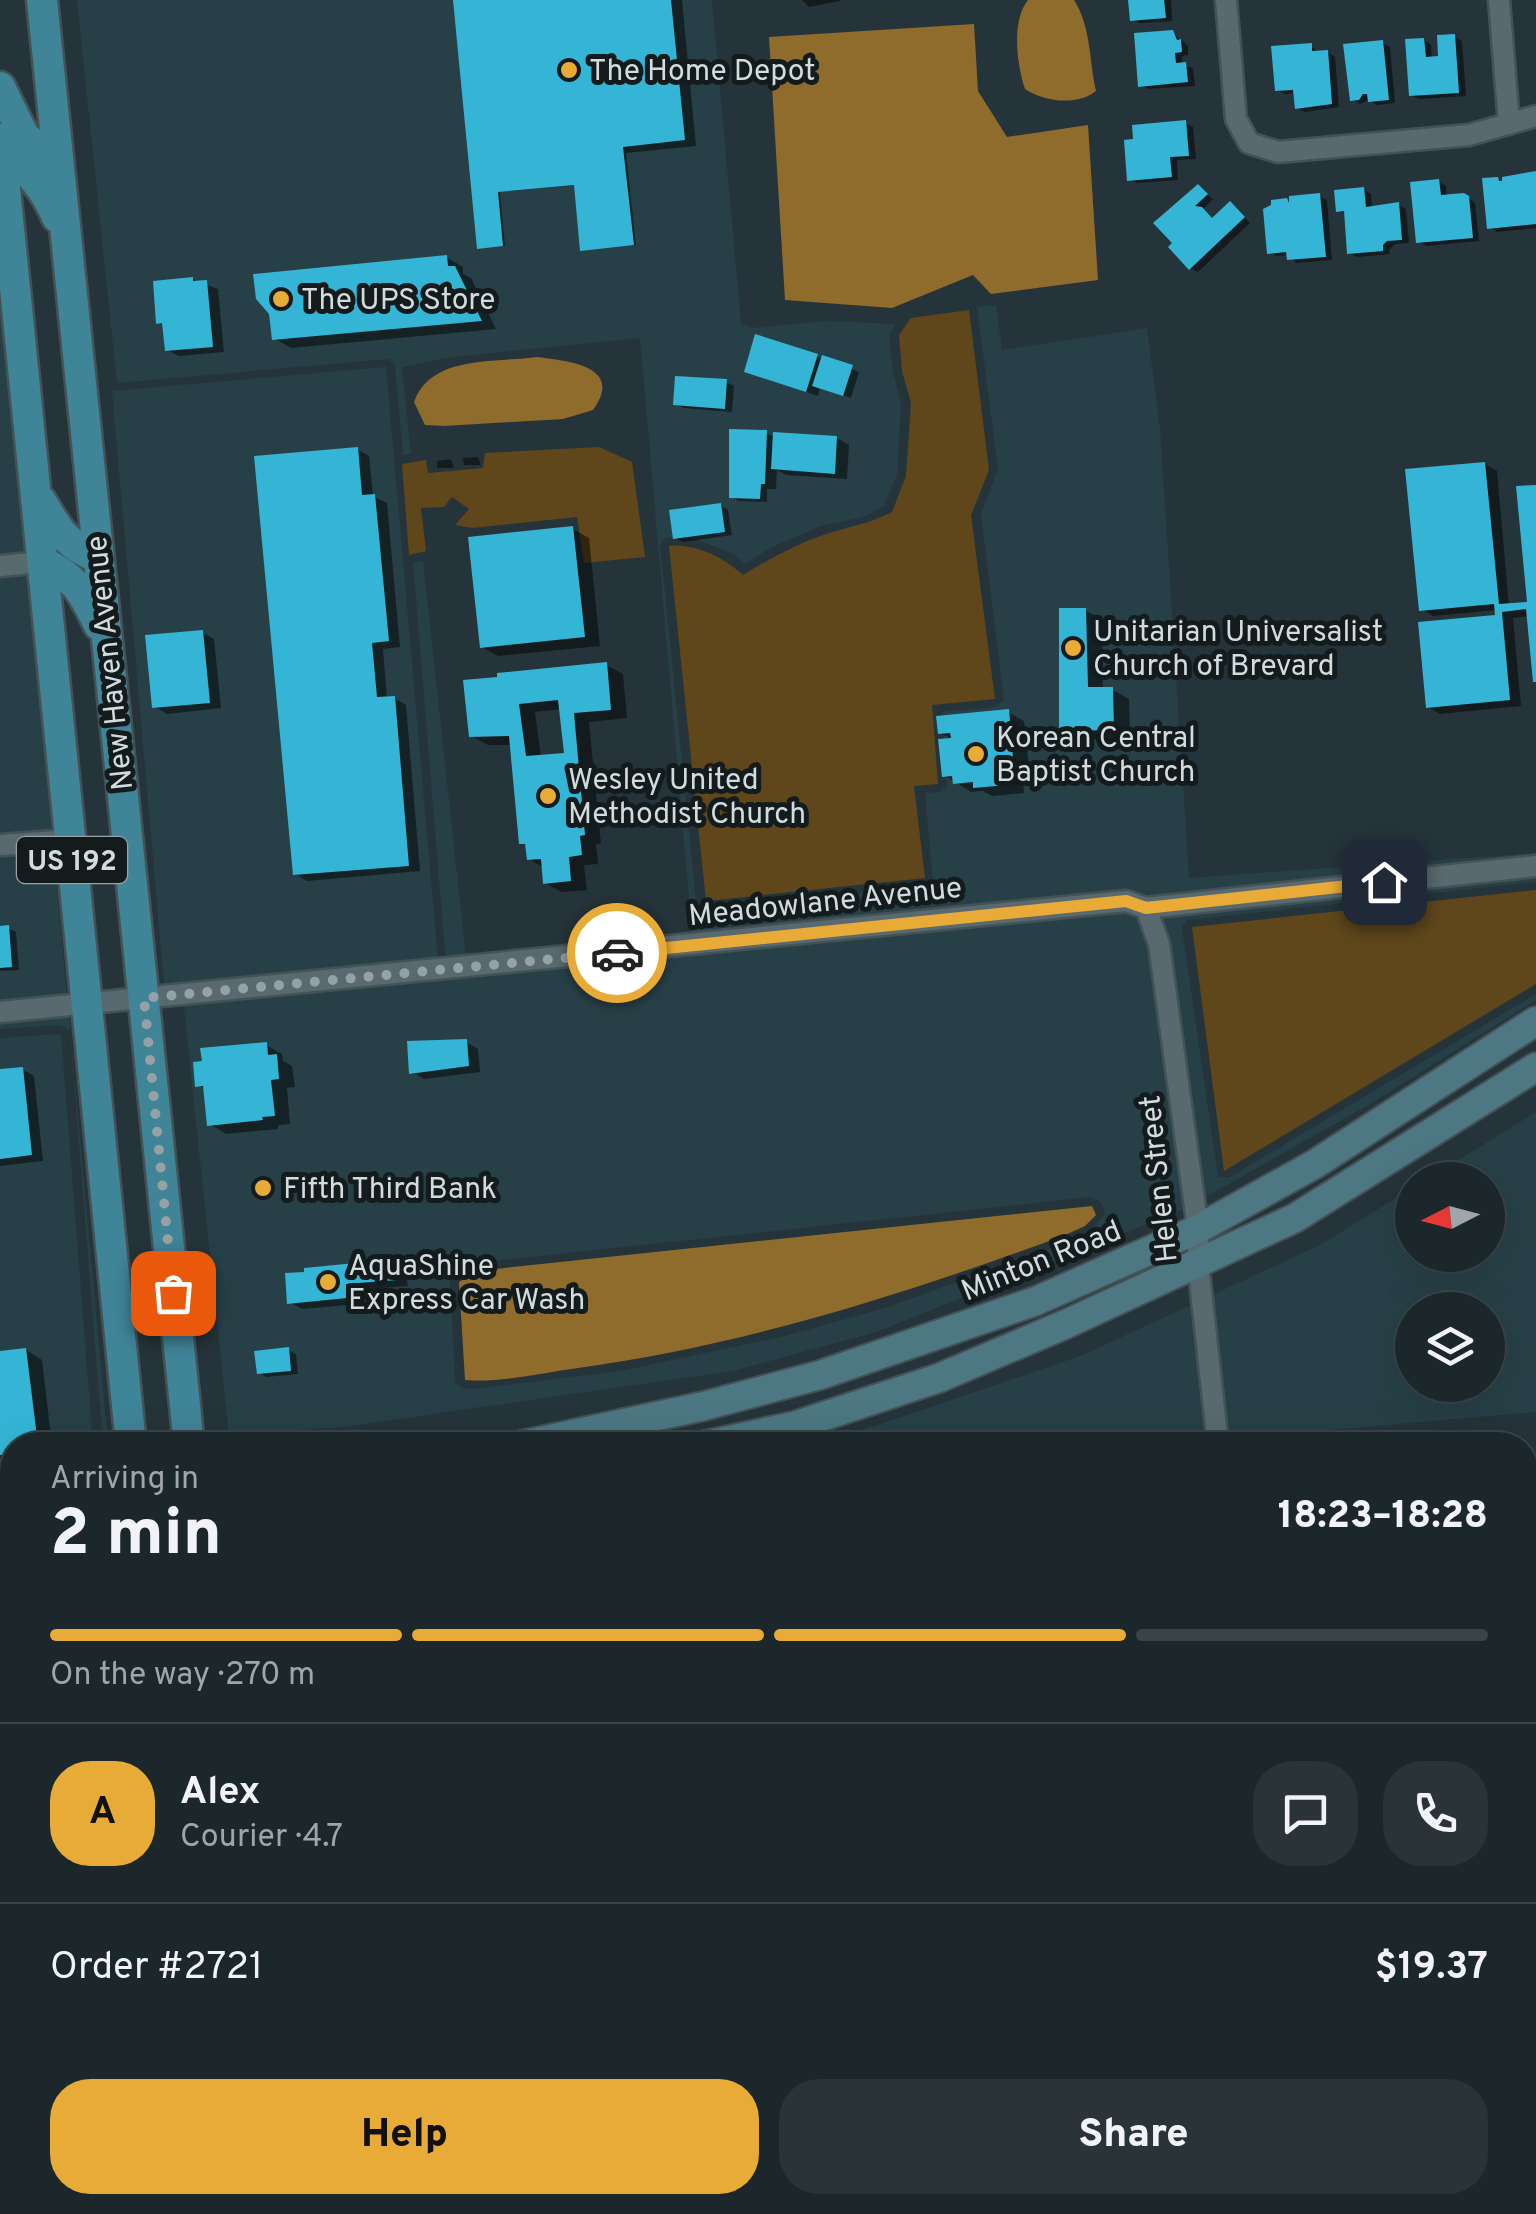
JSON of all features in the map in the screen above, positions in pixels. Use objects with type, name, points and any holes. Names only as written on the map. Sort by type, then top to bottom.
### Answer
[{"type":"main road","name":"New Haven Avenue","points":[[42,0],[188,1432]]},
{"type":"main road","points":[[0,87],[24,136],[58,165]]},
{"type":"main road","name":"New Haven Avenue","points":[[1,144],[130,1432]]},
{"type":"main road","points":[[1,144],[46,191],[67,238]]},
{"type":"main road","points":[[35,489],[61,534],[76,549],[98,558]]},
{"type":"main road","points":[[42,562],[61,570],[78,586],[108,641]]},
{"type":"main road","name":"Minton Road","points":[[583,1432],[704,1406],[820,1374],[1036,1300],[1198,1229],[1327,1157],[1536,1021]]},
{"type":"main road","points":[[766,1432],[939,1378],[1295,1218],[1536,1067]]},
{"type":"street","points":[[1226,0],[1236,119],[1249,143],[1278,152],[1470,134],[1536,116]]},
{"type":"street","points":[[1499,0],[1509,124]]},
{"type":"street","points":[[0,566],[42,562]]},
{"type":"street","points":[[0,846],[70,840]]},
{"type":"street","name":"Meadowlane Avenue","points":[[0,1012],[1126,901],[1146,908],[1536,866]]},
{"type":"street","name":"Helen Street","points":[[1146,908],[1159,944],[1198,1229],[1198,1263],[1217,1432]]},
{"type":"shaded area","points":[[77,0],[712,0],[741,323],[751,328],[828,321],[895,324],[889,336],[901,404],[897,474],[884,506],[864,517],[821,526],[770,548],[745,564],[732,553],[687,536],[666,538],[660,544],[696,902],[701,909],[926,886],[933,882],[925,793],[941,792],[947,786],[942,712],[995,707],[1004,700],[981,515],[998,469],[977,307],[996,305],[1002,350],[1147,328],[1160,429],[1189,878],[1536,853],[1536,882],[1186,920],[1182,928],[1218,1177],[1230,1177],[1536,994],[1536,1000],[1367,1106],[1182,1210],[876,1332],[733,1371],[343,1427],[229,1432],[182,989],[446,963],[413,563],[423,561],[466,957],[692,932],[640,338],[452,357],[402,367],[411,454],[403,455],[395,366],[388,359],[117,383]],"holes":[[[1091,1197],[1101,1202],[1105,1213],[1089,1234],[885,1308],[781,1337],[621,1371],[474,1389],[455,1382],[450,1280],[473,1263]]]},
{"type":"shaded area","points":[[1028,0],[1074,0],[1087,32],[1096,91],[1089,96],[1061,100],[1025,89],[1017,31]]},
{"type":"shaded area","points":[[974,24],[978,91],[1007,137],[1088,125],[1098,280],[991,294],[973,275],[892,308],[785,300],[769,37]]},
{"type":"shaded area","points":[[969,310],[989,470],[971,515],[995,699],[932,705],[938,784],[914,786],[925,878],[706,901],[669,546],[709,553],[743,575],[802,543],[892,512],[906,476],[911,403],[902,371],[899,335],[911,318]]},
{"type":"shaded area","points":[[0,312],[25,554],[0,556]]},
{"type":"shaded area","points":[[537,357],[577,364],[598,375],[601,395],[593,410],[563,419],[425,425],[414,402],[422,387],[435,376],[466,364]]},
{"type":"shaded area","points":[[386,367],[438,959],[164,983],[112,391]]},
{"type":"shaded area","points":[[599,447],[632,462],[645,557],[584,563],[577,517],[472,528],[455,525],[469,509],[452,497],[444,507],[421,508],[426,551],[409,555],[402,464],[426,460],[428,473],[483,468],[485,453]]},
{"type":"shaded area","points":[[27,574],[52,832],[0,836],[0,576]]},
{"type":"shaded area","points":[[54,852],[67,997],[0,1003],[0,855]]},
{"type":"shaded area","points":[[1536,890],[1536,984],[1224,1171],[1192,927]]},
{"type":"shaded area","points":[[69,1016],[107,1432],[102,1432],[70,1030],[60,1025],[0,1029],[0,1023]]},
{"type":"shaded area","points":[[61,1034],[92,1432],[0,1432],[0,1038]]},
{"type":"shaded area","points":[[1536,1112],[1536,1412],[1307,1432],[851,1432],[1083,1355],[1320,1245],[1395,1199],[1395,1272],[1505,1272],[1505,1162],[1455,1162]]},
{"type":"shaded area","points":[[1092,1206],[1096,1215],[1085,1226],[1063,1236],[824,1315],[640,1358],[507,1379],[465,1380],[459,1282],[476,1271]]},
{"type":"building","name":"The Home Depot","points":[[453,0],[671,0],[685,140],[623,147],[634,245],[580,251],[574,185],[498,192],[503,246],[477,249]]},
{"type":"building","points":[[1128,0],[1164,0],[1166,18],[1130,21]]},
{"type":"building","points":[[1173,30],[1177,40],[1181,39],[1182,52],[1175,53],[1176,63],[1186,62],[1188,82],[1138,87],[1134,33]]},
{"type":"building","points":[[1455,34],[1459,93],[1409,96],[1405,39],[1424,38],[1426,57],[1438,56],[1437,35]]},
{"type":"building","points":[[1383,40],[1389,100],[1368,102],[1367,94],[1363,94],[1359,100],[1350,101],[1343,44]]},
{"type":"building","points":[[1312,43],[1312,51],[1328,50],[1332,104],[1295,109],[1293,90],[1275,91],[1271,46]]},
{"type":"building","points":[[1186,120],[1189,156],[1170,157],[1172,177],[1127,181],[1124,140],[1133,139],[1132,125]]},
{"type":"building","points":[[1536,171],[1536,224],[1487,229],[1482,178],[1498,177],[1502,181],[1502,177]]},
{"type":"building","points":[[1439,179],[1441,195],[1469,196],[1473,238],[1416,243],[1410,182]]},
{"type":"building","points":[[1198,184],[1208,194],[1195,206],[1202,207],[1212,218],[1230,201],[1245,217],[1189,270],[1153,223]]},
{"type":"building","points":[[1364,187],[1366,207],[1399,202],[1402,240],[1387,241],[1383,251],[1347,254],[1344,211],[1336,212],[1334,190]]},
{"type":"building","points":[[1320,193],[1326,257],[1287,260],[1286,252],[1267,254],[1263,209],[1271,205],[1271,200],[1287,198],[1289,203],[1289,196]]},
{"type":"building","points":[[447,255],[448,266],[455,266],[482,321],[272,340],[269,314],[256,299],[253,274]]},
{"type":"building","points":[[193,277],[193,281],[207,280],[213,347],[165,351],[162,323],[156,324],[153,281]]},
{"type":"building","points":[[755,334],[818,354],[806,392],[744,372]]},
{"type":"building","points":[[822,355],[853,365],[843,396],[812,386]]},
{"type":"building","points":[[675,376],[727,379],[725,409],[673,405]]},
{"type":"building","points":[[729,429],[767,430],[765,484],[761,484],[760,499],[729,498]]},
{"type":"building","points":[[773,432],[837,436],[835,474],[771,469]]},
{"type":"building","points":[[358,447],[362,495],[375,494],[389,641],[372,643],[377,697],[395,696],[409,866],[293,875],[254,456]]},
{"type":"building","points":[[1485,462],[1499,604],[1527,602],[1516,486],[1536,485],[1536,682],[1526,609],[1502,612],[1510,700],[1426,708],[1418,622],[1495,615],[1494,604],[1419,611],[1405,469]]},
{"type":"building","points":[[721,503],[725,532],[673,539],[669,510]]},
{"type":"building","points":[[573,526],[585,637],[480,648],[468,537]]},
{"type":"building","name":"Unitarian Universalist Church of Brevard","points":[[1059,608],[1086,608],[1088,687],[1113,687],[1114,730],[1059,731]]},
{"type":"building","points":[[203,630],[210,703],[152,708],[145,635]]},
{"type":"building","points":[[607,662],[611,710],[574,713],[585,835],[580,836],[582,855],[569,857],[571,881],[543,884],[541,859],[527,860],[525,844],[519,844],[509,736],[469,737],[463,680],[497,677],[497,673]],"holes":[[[558,700],[564,753],[526,756],[519,704]]]},
{"type":"building","name":"Korean Central Baptist Church","points":[[1009,709],[1014,770],[1007,770],[1008,785],[973,788],[973,782],[953,784],[952,776],[942,777],[938,739],[951,738],[950,733],[938,734],[936,716]]},
{"type":"building","points":[[9,925],[12,967],[0,968],[0,926]]},
{"type":"building","points":[[467,1039],[469,1066],[409,1074],[407,1041]]},
{"type":"building","points":[[267,1042],[268,1055],[277,1054],[279,1079],[271,1080],[275,1116],[207,1126],[203,1086],[195,1087],[193,1062],[202,1061],[200,1048]]},
{"type":"building","points":[[23,1067],[32,1155],[0,1159],[0,1069]]},
{"type":"building","name":"AquaShine Express Car Wash","points":[[376,1261],[376,1266],[395,1264],[397,1280],[346,1284],[347,1298],[287,1304],[285,1273]]},
{"type":"building","points":[[289,1347],[291,1371],[257,1374],[254,1351]]},
{"type":"building","points":[[26,1348],[36,1432],[0,1432],[0,1351]]},
{"type":"way so far","points":[[173,1293],[144,998],[617,953]]},
{"type":"place","name":"The Home Depot","points":[[569,70]]},
{"type":"place","name":"The UPS Store","points":[[281,299]]},
{"type":"place","name":"Unitarian Universalist Church of Brevard","points":[[1073,648]]},
{"type":"place","name":"Korean Central Baptist Church","points":[[976,754]]},
{"type":"place","name":"Wesley United Methodist Church","points":[[548,796]]},
{"type":"place","name":"Fifth Third Bank","points":[[263,1188]]},
{"type":"place","name":"AquaShine Express Car Wash","points":[[328,1282]]},
{"type":"route","points":[[617,953],[1126,901],[1146,908],[1384,882]]}]
